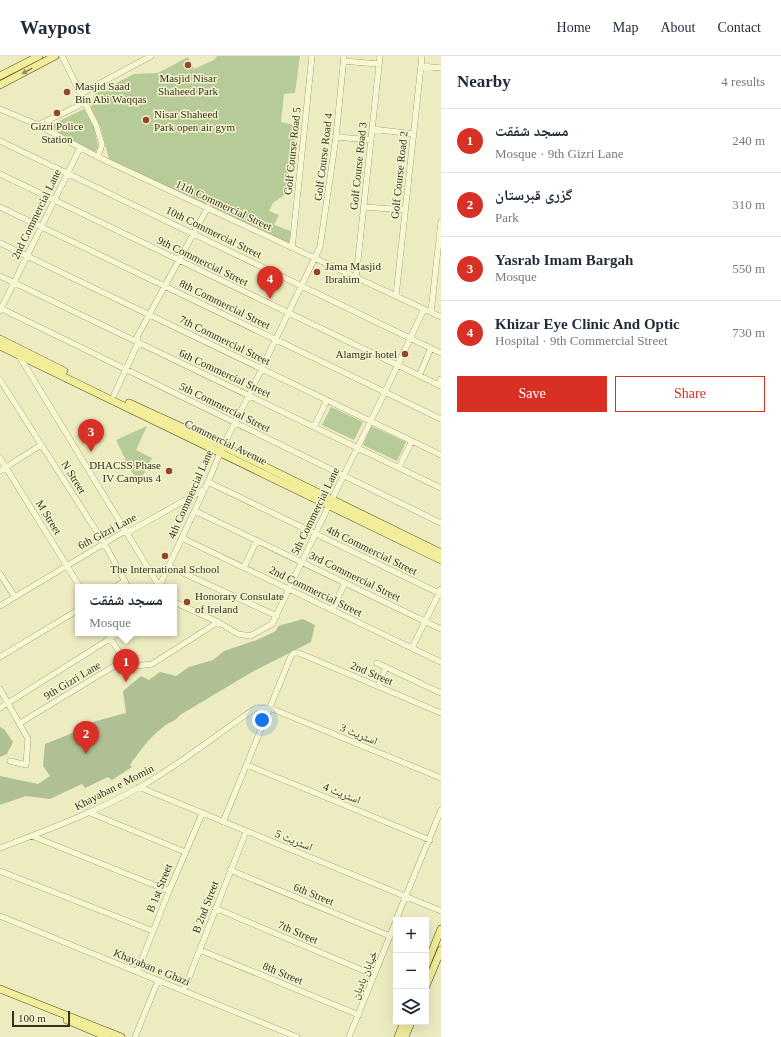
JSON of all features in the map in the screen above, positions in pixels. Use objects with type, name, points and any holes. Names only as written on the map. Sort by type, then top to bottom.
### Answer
[{"type":"main road","points":[[0,76],[39,56]]},
{"type":"main road","points":[[0,85],[54,56]]},
{"type":"main road","name":"Commercial Avenue","points":[[0,339],[330,502],[441,553]]},
{"type":"main road","name":"Commercial Avenue","points":[[0,346],[221,449]]},
{"type":"main road","name":"Commercial Avenue","points":[[330,502],[441,560]]},
{"type":"main road","points":[[429,965],[441,929]]},
{"type":"main road","points":[[429,967],[441,950]]},
{"type":"main road","points":[[0,989],[122,1037]]},
{"type":"main road","points":[[0,994],[107,1037]]},
{"type":"main road","points":[[398,1037],[403,1025]]},
{"type":"main road","points":[[405,1037],[410,1025]]},
{"type":"street","points":[[62,56],[82,93],[96,125],[102,144],[98,157]]},
{"type":"street","points":[[82,93],[151,56]]},
{"type":"street","name":"Golf Course Road 5","points":[[292,248],[312,56]]},
{"type":"street","name":"Golf Course Road 3","points":[[356,278],[380,56]]},
{"type":"street","name":"Golf Course Road 2","points":[[396,296],[422,56]]},
{"type":"street","points":[[344,58],[379,64]]},
{"type":"street","name":"Golf Course Road 4","points":[[316,258],[320,247],[324,225],[336,136],[344,58]]},
{"type":"street","points":[[420,66],[441,68]]},
{"type":"street","points":[[38,126],[86,102]]},
{"type":"street","name":"11th Commercial Street","points":[[0,109],[38,126],[98,157],[441,317]]},
{"type":"street","points":[[372,129],[414,134]]},
{"type":"street","points":[[336,136],[371,140]]},
{"type":"street","name":"10th Commercial Street","points":[[0,141],[441,353]]},
{"type":"street","name":"2nd Commercial Lane","points":[[0,309],[80,148]]},
{"type":"street","name":"9th Commercial Street","points":[[0,174],[440,386]]},
{"type":"street","name":"8th Commercial Street","points":[[0,207],[441,419]]},
{"type":"street","points":[[114,396],[138,342],[137,337],[192,233],[208,207]]},
{"type":"street","points":[[364,207],[405,210]]},
{"type":"street","points":[[431,312],[441,222]]},
{"type":"street","name":"7th Commercial Street","points":[[0,243],[441,455]]},
{"type":"street","name":"4th Commercial Lane","points":[[160,584],[205,489],[221,449],[316,258]]},
{"type":"street","name":"6th Commercial Street","points":[[0,276],[441,488]]},
{"type":"street","name":"5th Commercial Street","points":[[0,309],[441,523]]},
{"type":"street","name":"5th Commercial Lane","points":[[177,603],[218,622],[238,634],[250,636],[272,624],[330,502],[398,366],[424,309]]},
{"type":"street","points":[[14,346],[157,584]]},
{"type":"street","points":[[419,376],[431,348]]},
{"type":"street","points":[[440,386],[441,379]]},
{"type":"street","name":"N Street","points":[[0,380],[104,543],[126,584]]},
{"type":"street","points":[[314,427],[327,400]]},
{"type":"street","points":[[399,467],[412,441]]},
{"type":"street","points":[[0,471],[41,445]]},
{"type":"street","name":"M Street","points":[[0,458],[78,584]]},
{"type":"street","name":"4th Commercial Street","points":[[208,482],[440,592]]},
{"type":"street","name":"6th Gizri Lane","points":[[0,606],[66,565],[125,531],[130,531],[205,489]]},
{"type":"street","name":"3rd Commercial Street","points":[[194,511],[441,629]]},
{"type":"street","name":"2nd Commercial Street","points":[[182,538],[441,662]]},
{"type":"street","points":[[244,567],[257,540]]},
{"type":"street","points":[[168,566],[277,616]]},
{"type":"street","points":[[0,574],[15,597]]},
{"type":"street","points":[[120,584],[125,581]]},
{"type":"street","points":[[332,610],[345,583]]},
{"type":"street","points":[[412,648],[440,592]]},
{"type":"street","points":[[0,657],[75,612]]},
{"type":"street","points":[[0,708],[109,636],[124,660],[136,666],[152,664],[218,622]]},
{"type":"street","name":"2nd Street","points":[[270,708],[291,656],[294,653],[299,653],[441,713]]},
{"type":"street","name":"9th Gizri Lane","points":[[20,723],[124,660]]},
{"type":"street","points":[[377,663],[441,693]]},
{"type":"street","points":[[378,686],[386,667]]},
{"type":"street","points":[[0,689],[28,739],[26,765],[10,761]]},
{"type":"street","name":"Khayaban e Momin","points":[[0,848],[88,812],[139,787],[182,761],[256,708],[270,708]]},
{"type":"street","points":[[223,822],[270,708]]},
{"type":"street","name":"اسٹریٹ 3","points":[[270,708],[441,778]]},
{"type":"street","name":"اسٹریٹ 4","points":[[247,765],[430,840]]},
{"type":"street","name":"اسٹریٹ 5","points":[[139,787],[441,911]]},
{"type":"street","name":"خیابان بادبان","points":[[397,917],[441,810]]},
{"type":"street","points":[[88,812],[185,852]]},
{"type":"street","name":"B 1st Street","points":[[137,972],[185,852],[202,814]]},
{"type":"street","name":"B 2nd Street","points":[[184,990],[246,832]]},
{"type":"street","points":[[32,836],[169,891]]},
{"type":"street","name":"6th Street","points":[[230,870],[390,936]]},
{"type":"street","points":[[0,871],[153,931]]},
{"type":"street","name":"7th Street","points":[[215,908],[374,976]]},
{"type":"street","name":"Khayaban e Ghazi","points":[[0,916],[297,1037]]},
{"type":"street","name":"خیابان بادبان","points":[[349,1037],[393,928]]},
{"type":"street","name":"8th Street","points":[[200,950],[359,1015]]},
{"type":"street","points":[[135,1037],[158,980]]},
{"type":"green space","points":[[217,56],[300,56],[295,93],[284,94],[281,122],[297,126],[287,193],[273,203],[269,211],[279,215],[274,225],[291,231],[289,244],[109,159],[101,128],[91,108],[95,94],[134,74],[158,73],[188,57],[194,69],[214,60]]},
{"type":"green space","points":[[84,109],[94,127],[98,147],[95,152],[47,127]]},
{"type":"green space","points":[[331,407],[363,422],[354,440],[322,425]]},
{"type":"green space","points":[[147,426],[136,450],[152,458],[139,483],[129,467],[116,440]]},
{"type":"green space","points":[[371,426],[406,442],[397,461],[363,445]]},
{"type":"green space","points":[[303,619],[315,625],[311,642],[252,672],[164,726],[141,750],[130,765],[132,767],[112,780],[108,777],[85,788],[82,784],[50,799],[26,796],[0,805],[0,776],[38,784],[50,776],[43,766],[45,744],[70,734],[89,723],[126,713],[123,691],[141,676],[149,680],[160,672],[176,676],[189,667],[213,660],[224,651],[257,640],[276,631],[278,626]]},
{"type":"green space","points":[[0,727],[4,729],[13,742],[7,754],[0,757]]},
{"type":"place","name":"Masjid Nisar Shaheed Park","points":[[188,65]]},
{"type":"place","name":"Masjid Saad Bin Abi Waqqas","points":[[67,92]]},
{"type":"place","name":"Gizri Police Station","points":[[57,113]]},
{"type":"place","name":"Nisar Shaheed Park open air gym","points":[[146,120]]},
{"type":"place","name":"Jama Masjid Ibrahim","points":[[317,272]]},
{"type":"place","name":"Khizar Eye Clinic And Optic","points":[[270,299]]},
{"type":"place","name":"Alamgir hotel","points":[[405,354]]},
{"type":"place","name":"Yasrab Imam Bargah","points":[[91,452]]},
{"type":"place","name":"DHACSS Phase IV Campus 4","points":[[169,471]]},
{"type":"place","name":"The International School","points":[[165,556]]},
{"type":"place","name":"Honorary Consulate of Ireland","points":[[187,602]]},
{"type":"place","name":"مسجد شفقت","points":[[126,682]]},
{"type":"place","name":"گزری قبرستان","points":[[86,754]]}]
